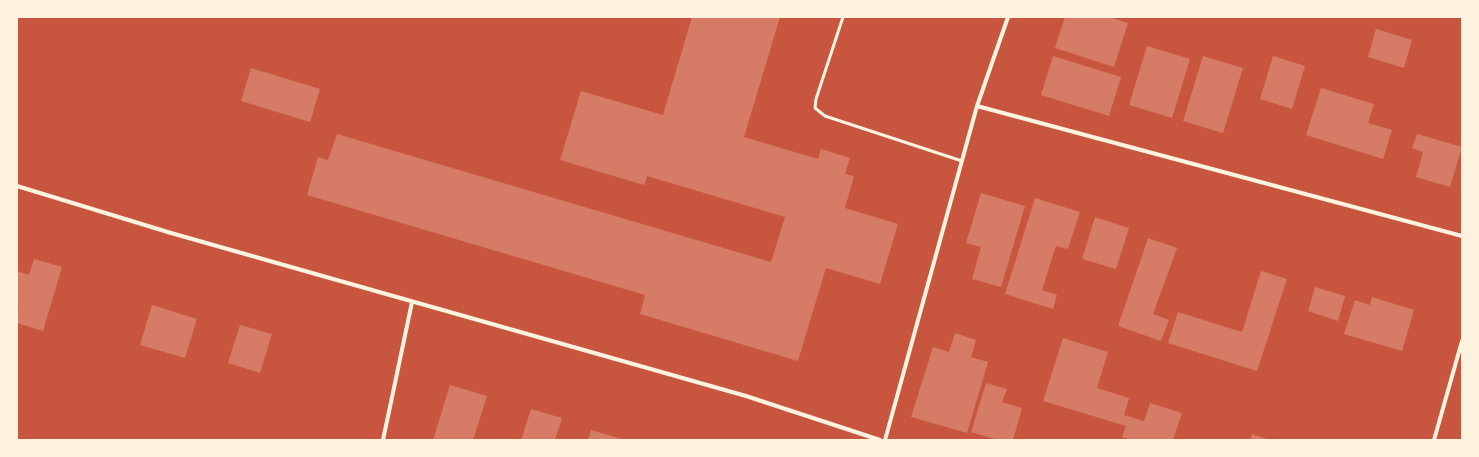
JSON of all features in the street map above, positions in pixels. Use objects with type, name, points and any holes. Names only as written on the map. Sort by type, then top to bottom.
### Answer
[{"type":"street","points":[[884,440],[977,106],[1008,17]]},
{"type":"street","points":[[977,106],[1462,236]]},
{"type":"street","points":[[17,186],[171,233],[746,396],[880,440]]},
{"type":"street","points":[[383,440],[412,302]]},
{"type":"street","points":[[1434,440],[1462,341]]},
{"type":"lane","points":[[842,17],[816,99],[815,108],[825,116],[962,162]]},
{"type":"building","points":[[692,17],[780,17],[744,137],[818,159],[821,149],[850,158],[845,174],[854,176],[845,208],[898,224],[880,284],[826,268],[798,361],[640,314],[645,295],[307,195],[318,157],[328,160],[337,134],[771,262],[785,217],[647,176],[644,185],[560,160],[581,91],[663,115]]},
{"type":"building","points":[[1065,17],[1109,17],[1128,23],[1114,67],[1055,48]]},
{"type":"building","points":[[1376,29],[1412,40],[1404,68],[1368,57]]},
{"type":"building","points":[[1147,46],[1190,59],[1172,118],[1129,105]]},
{"type":"building","points":[[1053,56],[1121,77],[1109,116],[1041,95]]},
{"type":"building","points":[[1203,56],[1243,68],[1223,133],[1183,121]]},
{"type":"building","points":[[1273,56],[1305,66],[1292,109],[1260,99]]},
{"type":"building","points":[[251,68],[320,89],[310,122],[241,101]]},
{"type":"building","points":[[1321,88],[1374,104],[1368,123],[1392,130],[1383,159],[1306,135]]},
{"type":"building","points":[[1417,134],[1462,147],[1450,187],[1416,177],[1423,152],[1412,148]]},
{"type":"building","points":[[981,193],[1025,206],[1001,287],[972,279],[981,247],[966,243]]},
{"type":"building","points":[[1035,198],[1080,212],[1068,249],[1056,246],[1042,290],[1057,295],[1053,309],[1005,294]]},
{"type":"building","points":[[1095,217],[1129,228],[1116,269],[1082,259]]},
{"type":"building","points":[[1148,238],[1177,248],[1153,314],[1169,320],[1161,341],[1118,326]]},
{"type":"building","points":[[34,259],[62,267],[43,331],[17,323],[19,306],[17,305],[17,271],[29,275]]},
{"type":"building","points":[[1261,271],[1287,279],[1257,371],[1168,343],[1178,312],[1242,332]]},
{"type":"building","points":[[1315,287],[1345,296],[1338,321],[1308,311]]},
{"type":"building","points":[[1372,297],[1414,310],[1402,351],[1344,334],[1355,300],[1370,305]]},
{"type":"building","points":[[152,305],[197,319],[185,358],[140,345]]},
{"type":"building","points":[[240,325],[272,334],[260,373],[228,363]]},
{"type":"building","points":[[955,333],[976,340],[971,357],[988,362],[967,433],[911,417],[933,347],[949,352]]},
{"type":"building","points":[[1063,338],[1108,352],[1097,388],[1129,398],[1124,415],[1144,421],[1150,403],[1182,413],[1173,440],[1131,440],[1122,437],[1126,426],[1043,401]]},
{"type":"building","points":[[986,383],[1007,389],[1002,402],[1022,408],[1013,440],[998,440],[971,432]]},
{"type":"building","points":[[450,385],[487,396],[473,440],[433,440]]},
{"type":"building","points":[[531,409],[562,418],[555,440],[521,440]]},
{"type":"building","points":[[591,430],[625,440],[588,440]]},
{"type":"building","points":[[1252,434],[1270,440],[1250,440]]}]
